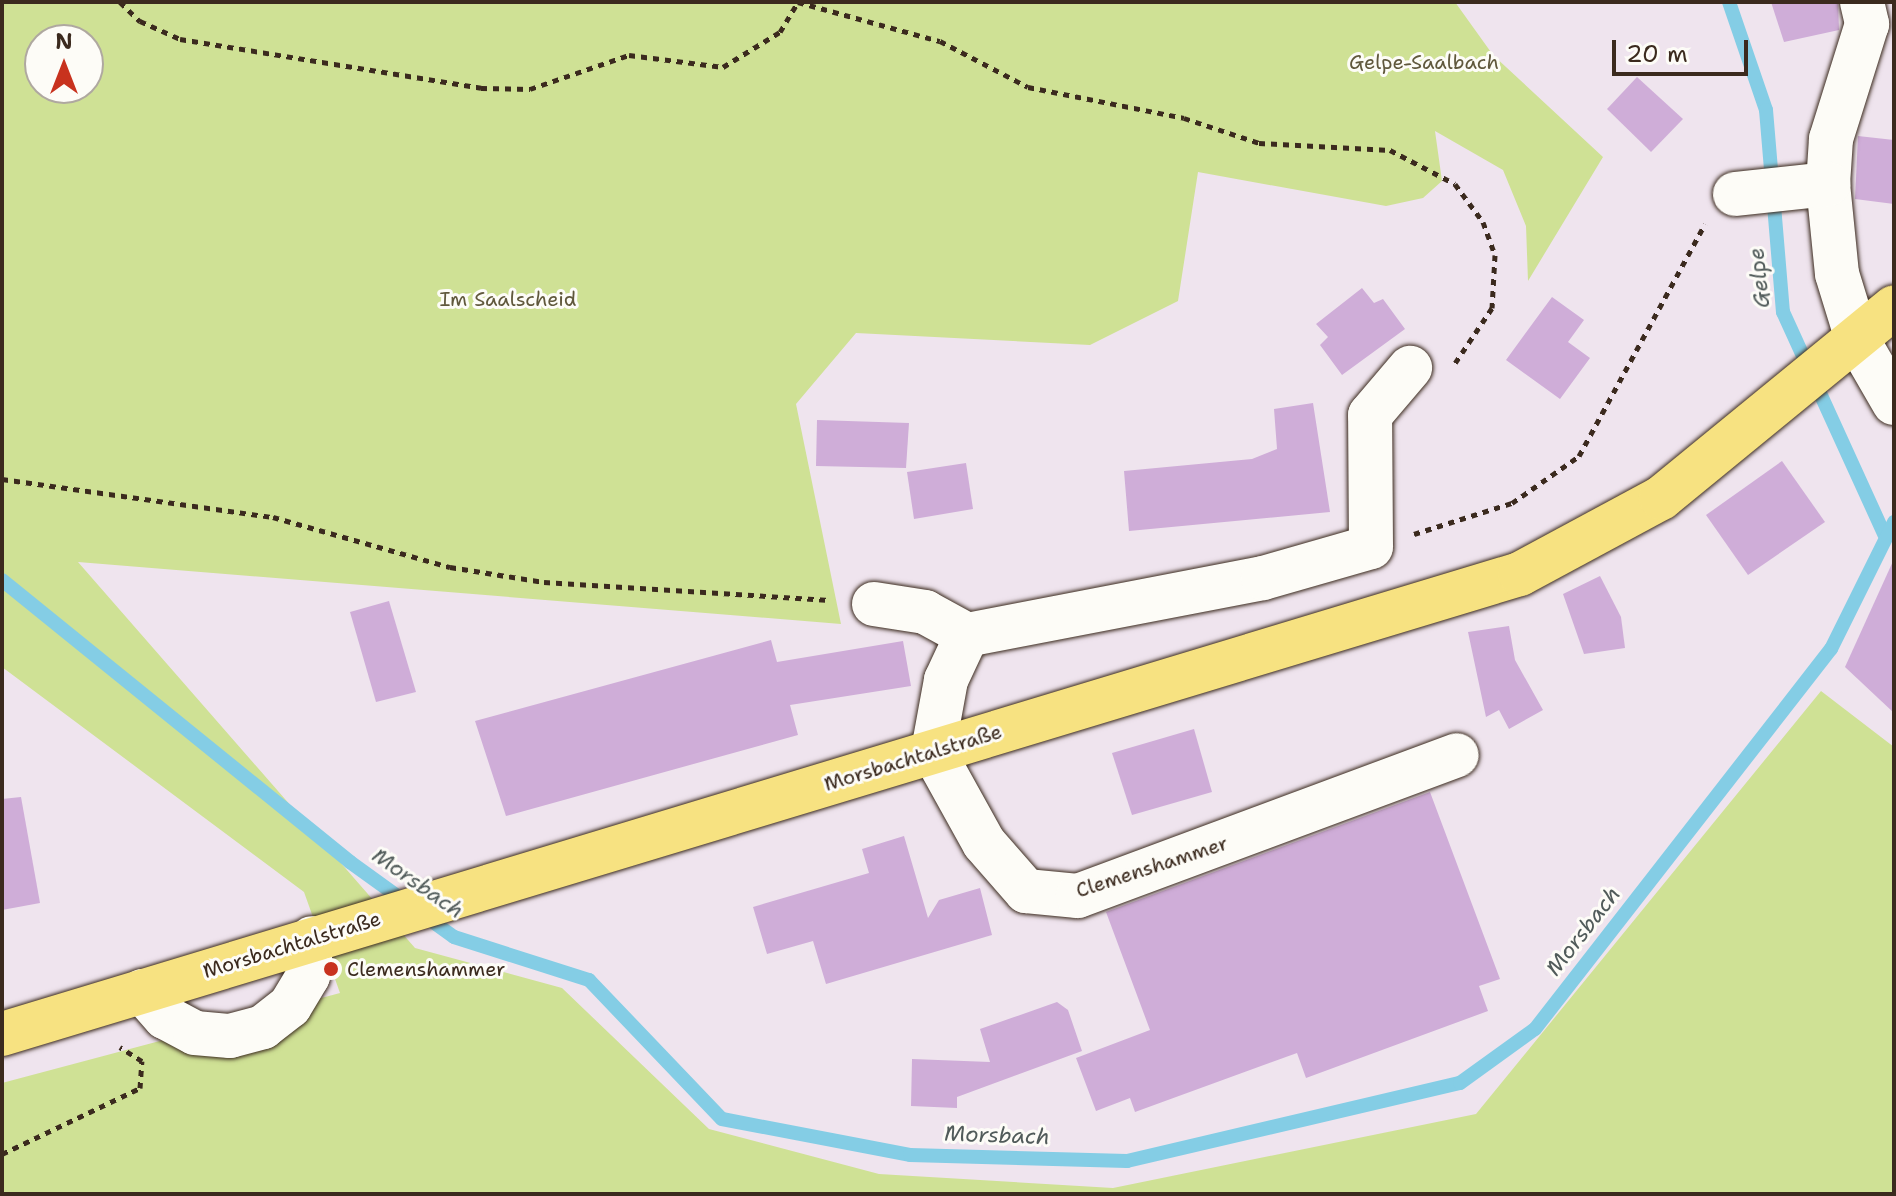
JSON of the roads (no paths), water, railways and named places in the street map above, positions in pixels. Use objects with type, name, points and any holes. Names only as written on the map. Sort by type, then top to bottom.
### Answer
[{"type":"main road","points":[[1844,351],[1894,307]]},
{"type":"main road","name":"Morsbachtalstraße","points":[[2,1034],[1520,574],[1661,498],[1786,402],[1844,351]]},
{"type":"street","points":[[1862,2],[1867,24],[1831,139],[1828,184],[1844,351],[1890,398]]},
{"type":"street","points":[[1745,191],[1828,184]]},
{"type":"street","points":[[874,604],[925,612],[967,635],[1263,578],[1371,547],[1370,415],[1413,387]]},
{"type":"street","points":[[933,751],[946,680],[967,635]]},
{"type":"street","name":"Clemenshammer","points":[[933,751],[984,843],[1026,891],[1078,896],[1457,755]]},
{"type":"street","points":[[142,991],[165,1017],[195,1033],[230,1036],[263,1027],[290,1006],[308,976],[312,938]]},
{"type":"waterway","name":"Gelpe","points":[[1729,2],[1766,110],[1783,312],[1884,534]]},
{"type":"waterway","name":"Morsbach","points":[[2,580],[350,862],[454,937],[589,980],[722,1119],[910,1155],[1127,1161],[1460,1083],[1535,1029],[1831,649],[1894,522]]},
{"type":"place","name":"Clemenshammer","points":[[331,969]]},
{"type":"park label","name":"Gelpe-Saalbach","points":[[1424,62]]},
{"type":"park label","name":"Im Saalscheid","points":[[508,299]]}]
